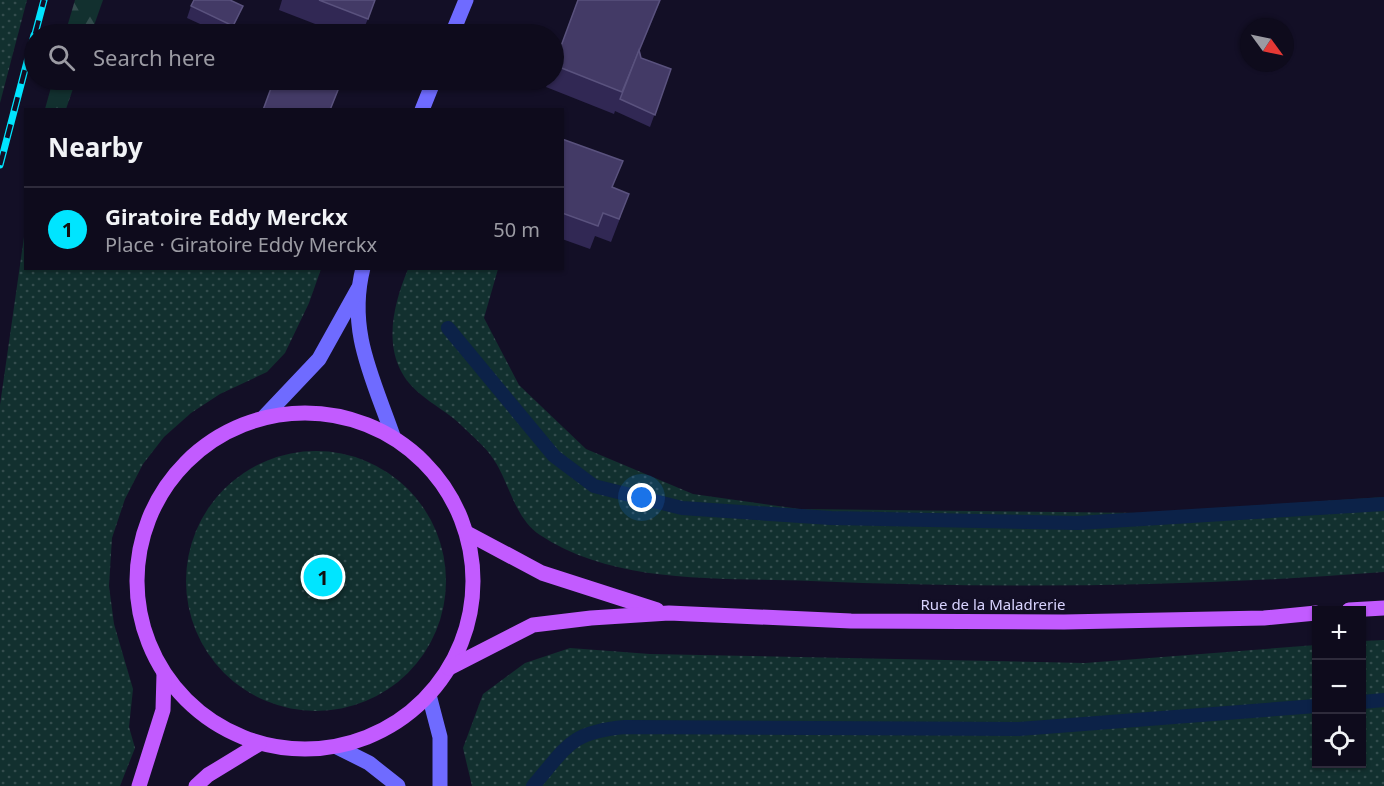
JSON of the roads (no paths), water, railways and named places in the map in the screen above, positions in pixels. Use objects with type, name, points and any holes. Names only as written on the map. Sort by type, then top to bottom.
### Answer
[{"type":"main road","points":[[309,411],[352,418],[393,436],[426,462],[451,495],[467,533],[474,579],[468,625],[449,668],[429,695],[402,719],[371,736],[337,747],[298,750],[259,744],[222,728],[189,705],[164,674],[144,632],[136,587],[140,541],[157,498],[185,461],[222,433],[264,416],[309,411]]},
{"type":"main road","name":"Rue de la Maladrerie","points":[[467,533],[542,573],[669,613]]},
{"type":"main road","points":[[1366,609],[1384,608]]},
{"type":"main road","name":"Rue de la Maladrerie","points":[[449,668],[533,625],[669,613],[851,621],[1053,622],[1264,618],[1312,613]]},
{"type":"main road","points":[[139,786],[164,710],[164,674]]},
{"type":"main road","points":[[196,786],[207,775],[259,744]]},
{"type":"street","points":[[456,24],[466,0]]},
{"type":"street","points":[[423,108],[430,90]]},
{"type":"street","points":[[363,270],[358,290],[358,332],[366,364],[393,436]]},
{"type":"street","points":[[264,416],[319,359],[358,290]]},
{"type":"street","points":[[429,695],[440,737],[440,786]]},
{"type":"street","points":[[337,747],[369,764],[398,786]]},
{"type":"waterway","points":[[448,328],[554,456],[594,486],[682,508],[831,518],[1078,523],[1384,504]]},
{"type":"waterway","points":[[1366,702],[1384,700]]},
{"type":"waterway","points":[[533,786],[562,752],[580,738],[606,729],[625,727],[1019,729],[1312,706]]},
{"type":"railway","points":[[38,24],[44,0]]},
{"type":"railway","points":[[0,165],[24,73]]},
{"type":"place","name":"Giratoire Eddy Merckx","points":[[323,577]]}]
